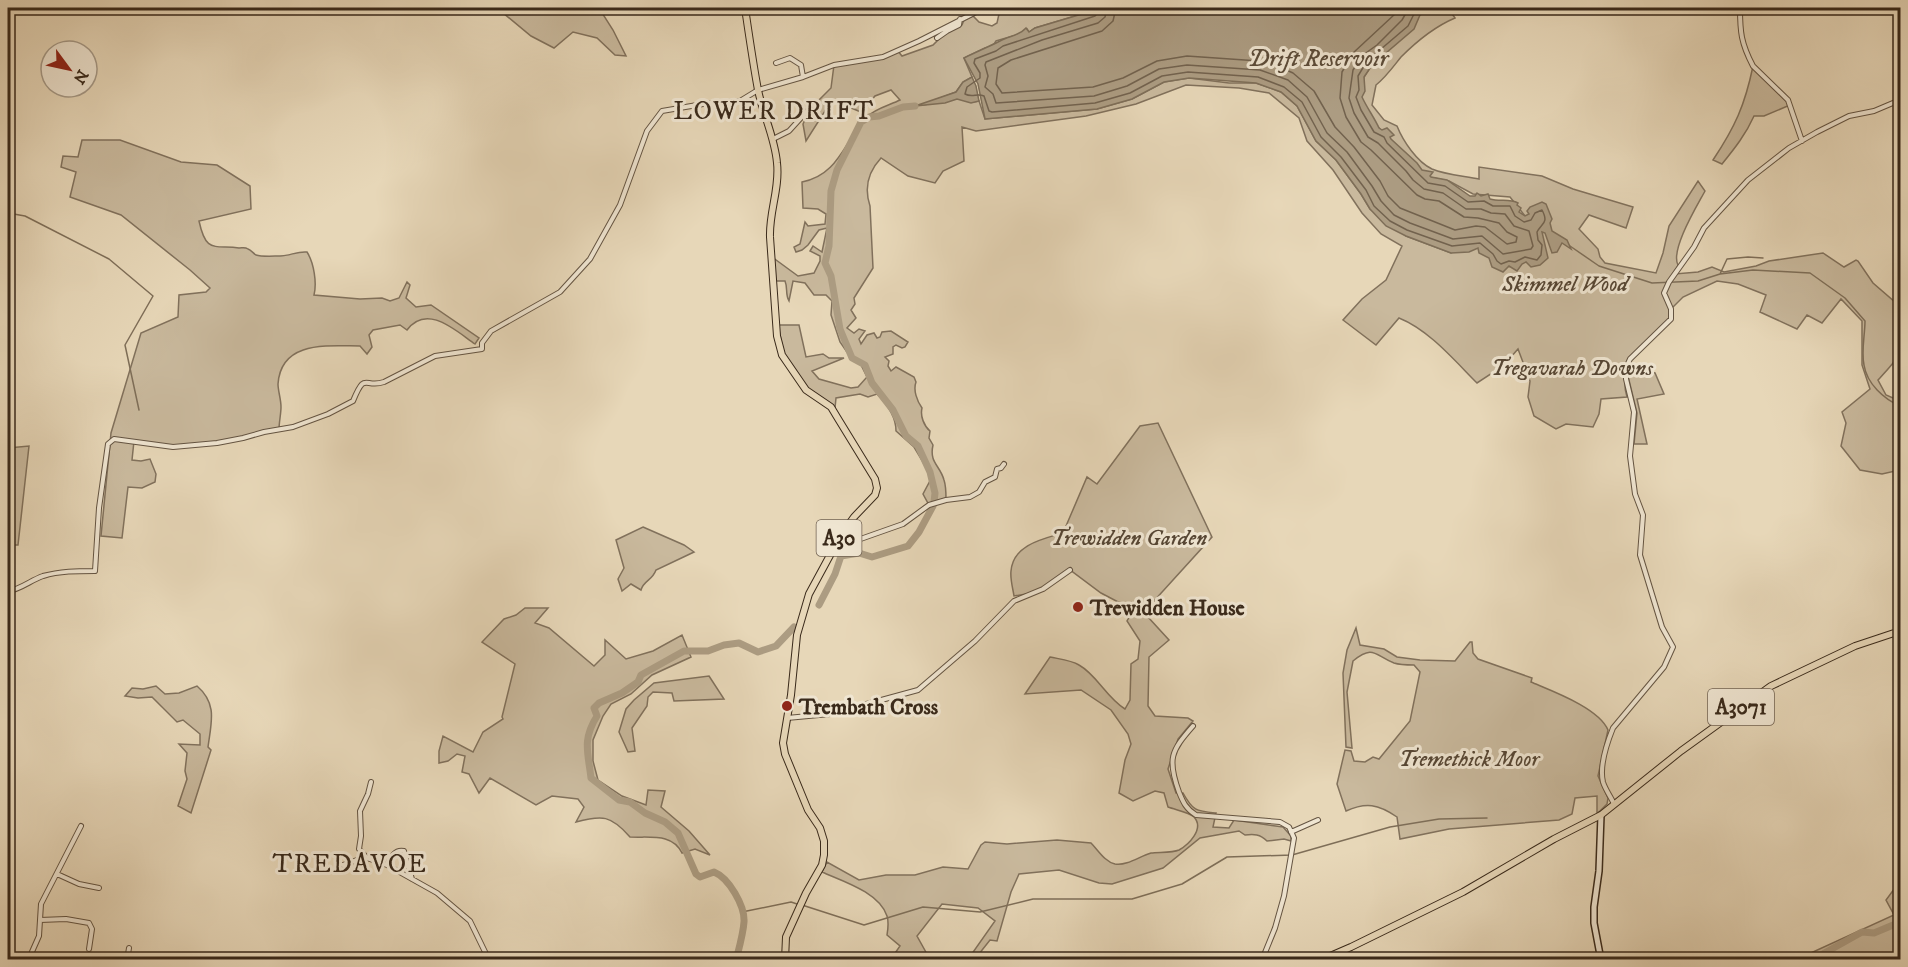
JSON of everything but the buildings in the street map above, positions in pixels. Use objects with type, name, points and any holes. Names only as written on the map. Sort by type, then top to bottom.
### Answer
[{"type":"main road","name":"A30","points":[[745,8],[758,90],[773,139],[777,163],[770,237],[777,336],[782,355],[806,390],[831,407],[875,479],[877,488],[875,495],[841,535],[809,594],[798,627],[783,743],[785,754],[808,810],[820,828],[824,841],[822,865],[786,937],[785,960]]},
{"type":"main road","name":"A3071","points":[[1321,960],[1463,892],[1554,838],[1601,815],[1681,751],[1771,686],[1855,646],[1900,631]]},
{"type":"street","points":[[8,591],[40,577],[62,571],[95,571],[99,508],[106,454],[108,444],[114,440],[173,447],[217,444],[293,427],[328,414],[353,400],[357,388],[362,383],[384,382],[435,356],[482,349],[482,343],[491,331],[560,292],[590,259],[620,205],[648,131],[660,113],[703,104],[740,101],[758,90],[834,65],[883,57],[984,8]]},
{"type":"street","points":[[1740,8],[1742,20],[1740,33],[1753,66],[1788,100],[1802,141]]},
{"type":"street","points":[[937,38],[959,25],[960,20]]},
{"type":"street","points":[[776,63],[790,58],[801,65],[803,77]]},
{"type":"street","points":[[1615,805],[1603,783],[1602,772],[1608,740],[1613,728],[1664,667],[1673,647],[1662,627],[1640,555],[1643,515],[1635,494],[1630,456],[1634,412],[1626,379],[1626,368],[1630,359],[1671,319],[1671,309],[1664,293],[1669,282],[1694,247],[1704,228],[1748,180],[1789,148],[1849,116],[1874,111],[1900,100]]},
{"type":"street","points":[[773,139],[789,131],[810,108]]},
{"type":"street","points":[[832,554],[852,542],[903,524],[929,505],[970,497],[979,492],[985,482],[995,477],[998,469],[1004,464]]},
{"type":"street","points":[[786,718],[830,714],[918,690],[975,641],[1014,601],[1043,589],[1070,570]]},
{"type":"street","points":[[1193,726],[1181,738],[1172,764],[1172,774],[1188,810],[1196,814],[1280,822],[1289,827],[1294,838],[1284,896],[1275,928],[1262,960]]},
{"type":"street","points":[[357,860],[361,836],[360,811],[371,782]]},
{"type":"street","points":[[1601,815],[1594,915],[1601,960]]},
{"type":"street","points":[[1291,832],[1318,820]]},
{"type":"street","points":[[33,960],[31,954],[39,936],[41,904],[81,826]]},
{"type":"street","points":[[359,849],[367,858]]},
{"type":"street","points":[[387,864],[395,852],[404,851],[412,879]]},
{"type":"street","points":[[343,866],[367,858],[387,864],[437,893],[470,921],[489,960]]},
{"type":"street","points":[[57,874],[79,884],[99,888]]},
{"type":"street","points":[[40,920],[66,919],[88,922],[92,929],[89,949]]},
{"type":"street","points":[[127,960],[129,948]]},
{"type":"street","points":[[55,960],[64,956],[80,960]]},
{"type":"green space","points":[[497,8],[599,8],[626,56],[615,55],[597,38],[573,32],[554,48],[531,36]]},
{"type":"green space","points":[[1012,8],[1102,8],[1035,28],[1029,32],[1027,29],[1023,33],[996,41],[993,46],[964,58],[972,77],[963,82],[956,92],[922,105],[956,99],[979,101],[985,119],[1097,109],[1132,99],[1164,82],[1189,78],[1229,83],[1256,83],[1281,92],[1297,106],[1316,141],[1336,160],[1370,209],[1406,236],[1451,253],[1525,216],[1510,197],[1473,194],[1449,181],[1429,177],[1402,153],[1360,107],[1364,77],[1372,65],[1423,8],[1448,8],[1455,18],[1413,46],[1376,85],[1372,105],[1384,120],[1397,126],[1416,156],[1426,166],[1443,173],[1479,179],[1479,167],[1542,176],[1573,189],[1633,207],[1626,228],[1589,215],[1579,229],[1598,249],[1605,263],[1656,273],[1669,226],[1698,181],[1705,191],[1681,239],[1675,274],[1698,272],[1712,267],[1724,272],[1769,261],[1823,253],[1844,267],[1858,261],[1873,283],[1896,303],[1898,353],[1896,359],[1878,380],[1886,395],[1900,401],[1900,470],[1882,474],[1860,470],[1841,446],[1846,423],[1842,412],[1870,389],[1862,365],[1862,321],[1841,299],[1822,323],[1807,315],[1797,329],[1760,312],[1766,295],[1738,284],[1717,281],[1683,297],[1671,309],[1671,319],[1644,344],[1630,362],[1626,372],[1627,397],[1601,399],[1599,414],[1593,427],[1566,424],[1556,429],[1534,416],[1528,397],[1530,381],[1518,349],[1503,366],[1477,383],[1431,338],[1399,318],[1376,345],[1343,320],[1362,299],[1386,280],[1402,246],[1381,234],[1362,213],[1333,170],[1307,141],[1299,118],[1269,93],[1239,88],[1186,85],[1136,104],[1086,116],[976,131],[962,127],[964,161],[943,171],[935,183],[908,176],[881,158],[873,169],[868,180],[867,193],[870,206],[873,268],[854,298],[855,304],[851,310],[856,318],[847,328],[854,333],[859,329],[865,331],[859,339],[861,344],[867,335],[874,333],[877,338],[882,332],[891,331],[908,342],[902,348],[896,345],[893,347],[893,354],[885,357],[889,361],[888,366],[891,371],[896,367],[914,377],[916,382],[915,392],[922,408],[922,417],[930,431],[929,438],[933,445],[932,456],[946,487],[946,499],[929,505],[923,494],[932,477],[914,447],[896,431],[890,411],[877,394],[868,397],[860,394],[836,398],[835,408],[808,389],[784,355],[778,325],[799,325],[806,357],[823,354],[829,358],[844,358],[812,371],[819,379],[851,388],[858,387],[867,377],[861,365],[851,358],[840,342],[831,315],[832,301],[826,295],[814,295],[805,283],[793,281],[789,301],[785,281],[774,281],[772,257],[798,276],[814,273],[820,256],[810,251],[813,246],[822,252],[827,228],[819,230],[802,250],[796,252],[794,247],[800,244],[805,222],[808,226],[825,224],[826,214],[818,209],[803,208],[802,182],[825,172],[833,165],[859,126],[870,114],[900,100],[891,90],[875,96],[861,112],[832,100],[806,141],[803,124],[810,109],[831,88],[834,65],[883,57],[897,50],[902,56],[933,45],[947,31],[962,25],[964,20],[973,16],[979,22],[992,26],[997,23],[999,14]]},
{"type":"green space","points":[[1753,66],[1790,105],[1764,116],[1754,116],[1740,141],[1722,164],[1713,160],[1738,115]]},
{"type":"green space","points":[[82,140],[120,140],[181,162],[217,165],[250,186],[251,209],[199,221],[208,243],[217,247],[246,248],[261,256],[284,256],[307,252],[314,273],[314,295],[360,299],[382,298],[390,301],[399,298],[407,282],[410,285],[406,298],[416,307],[431,305],[479,338],[475,344],[441,322],[423,319],[415,322],[407,330],[400,325],[373,330],[369,335],[372,347],[367,354],[360,346],[321,346],[297,353],[281,370],[278,384],[281,407],[279,430],[243,438],[173,447],[134,441],[132,460],[150,459],[156,474],[155,482],[142,488],[128,487],[122,538],[101,536],[111,433],[141,333],[178,317],[179,295],[206,292],[210,288],[121,215],[70,197],[76,172],[61,167],[63,156],[78,157]]},
{"type":"green space","points":[[1629,367],[1655,373],[1664,394],[1637,399],[1647,444],[1634,444],[1637,413],[1628,376]]},
{"type":"green space","name":"Trewidden Garden","points":[[1158,423],[1212,537],[1153,602],[1120,603],[1101,593],[1070,570],[1038,592],[1014,596],[1011,571],[1017,555],[1030,545],[1063,533],[1087,477],[1097,484],[1140,426]]},
{"type":"green space","points":[[29,446],[18,545],[8,545],[8,448]]},
{"type":"green space","points":[[643,527],[684,545],[694,552],[656,570],[641,590],[631,584],[622,591],[618,579],[624,568],[616,540]]},
{"type":"green space","points":[[525,608],[548,608],[535,623],[549,628],[594,666],[605,655],[605,640],[626,659],[653,651],[682,635],[691,657],[652,675],[631,694],[611,704],[593,740],[593,761],[598,780],[622,796],[646,805],[648,790],[665,791],[661,807],[689,831],[710,855],[695,849],[682,853],[673,842],[667,839],[630,837],[617,824],[606,819],[593,818],[576,822],[584,807],[578,799],[552,796],[536,805],[490,778],[479,793],[469,774],[462,772],[465,756],[457,754],[448,761],[439,763],[443,736],[473,752],[483,732],[503,719],[515,664],[482,642],[504,619],[516,615]]},
{"type":"green space","points":[[1132,612],[1147,616],[1169,640],[1149,657],[1148,706],[1155,716],[1188,718],[1193,721],[1178,739],[1168,769],[1176,793],[1183,793],[1196,809],[1216,813],[1213,827],[1229,828],[1234,820],[1283,827],[1291,836],[1291,841],[1284,839],[1267,841],[1259,836],[1245,835],[1239,831],[1200,838],[1163,868],[1112,884],[1099,883],[1059,870],[1019,874],[1011,892],[997,941],[990,940],[975,959],[965,959],[966,956],[969,958],[995,921],[978,908],[942,904],[917,936],[927,954],[926,959],[891,959],[900,946],[887,935],[888,921],[883,908],[859,888],[822,872],[827,862],[859,880],[886,875],[915,875],[943,867],[968,869],[985,842],[1007,844],[1057,840],[1091,843],[1108,861],[1120,864],[1151,853],[1179,850],[1194,836],[1198,827],[1194,817],[1168,807],[1164,793],[1155,791],[1133,801],[1119,793],[1125,760],[1131,744],[1128,734],[1111,710],[1081,690],[1025,694],[1050,657],[1072,662],[1085,669],[1125,709],[1130,700],[1131,664],[1138,659],[1140,641],[1127,621]]},
{"type":"green space","name":"Tremethick Moor","points":[[1356,628],[1360,645],[1384,649],[1397,657],[1420,660],[1455,661],[1472,642],[1473,653],[1478,659],[1532,678],[1531,682],[1562,695],[1595,714],[1608,730],[1598,776],[1608,798],[1607,804],[1597,814],[1597,796],[1575,798],[1572,814],[1559,820],[1449,829],[1400,839],[1397,817],[1384,809],[1360,806],[1346,811],[1337,784],[1345,750],[1351,751],[1354,761],[1365,762],[1373,757],[1379,759],[1410,721],[1420,672],[1414,665],[1394,663],[1370,652],[1353,661],[1347,692],[1352,748],[1346,747],[1343,673],[1347,650]]},
{"type":"green space","points":[[709,676],[724,699],[674,701],[672,693],[653,692],[648,697],[647,706],[632,728],[635,751],[628,752],[619,732],[626,709],[634,700],[654,683]]},
{"type":"green space","points":[[156,686],[165,694],[179,693],[197,686],[208,700],[212,714],[208,747],[211,750],[191,813],[178,806],[187,779],[185,771],[187,753],[179,744],[200,745],[200,734],[183,720],[177,722],[152,697],[125,696],[132,688],[143,689]]},
{"type":"green space","points":[[1900,881],[1900,959],[1802,959],[1802,957],[1894,915],[1886,900]]},
{"type":"water","name":"Drift Reservoir","points":[[1102,8],[1431,8],[1420,15],[1414,29],[1372,65],[1364,77],[1365,91],[1362,97],[1379,128],[1382,130],[1387,128],[1394,135],[1390,137],[1391,139],[1422,170],[1433,172],[1431,177],[1447,180],[1470,196],[1475,196],[1477,193],[1481,196],[1488,194],[1490,199],[1518,203],[1517,205],[1521,208],[1519,212],[1525,216],[1529,214],[1527,211],[1530,207],[1542,202],[1546,204],[1552,219],[1550,223],[1552,231],[1567,240],[1571,249],[1562,243],[1557,252],[1552,253],[1545,233],[1542,232],[1548,258],[1540,265],[1531,267],[1526,262],[1517,271],[1509,266],[1503,272],[1492,267],[1489,258],[1479,253],[1478,248],[1469,252],[1451,253],[1386,226],[1370,209],[1336,160],[1316,141],[1297,106],[1281,92],[1256,83],[1189,78],[1164,82],[1132,99],[1097,109],[985,119],[978,84],[964,58],[1026,28],[1029,32],[1035,28]]},
{"type":"water","points":[[972,77],[979,101],[971,103],[957,99],[945,103],[915,106],[956,92],[963,82]]},
{"type":"waterway","points":[[915,106],[903,107],[879,116],[869,117],[861,122],[837,170],[831,191],[829,246],[825,263],[831,276],[840,329],[852,358],[865,365],[872,383],[893,410],[906,436],[918,446],[930,472],[935,493],[934,502]]},
{"type":"waterway","points":[[8,213],[25,216],[109,259],[153,296],[125,345],[139,410]]},
{"type":"waterway","points":[[1570,246],[1599,266],[1652,283],[1698,281],[1720,274],[1753,270],[1810,273],[1845,298],[1865,321],[1863,354],[1866,372],[1877,390],[1900,406]]},
{"type":"waterway","points":[[1720,274],[1727,259],[1763,258]]},
{"type":"waterway","points":[[819,605],[835,574],[841,556],[859,553],[872,557],[908,546],[919,532],[933,506]]},
{"type":"waterway","points":[[736,960],[743,932],[744,916],[739,901],[730,886],[714,872],[700,877],[696,874],[678,833],[665,822],[645,813],[630,802],[619,800],[591,778],[588,753],[589,732],[597,716],[594,708],[599,703],[622,693],[638,682],[641,675],[684,651],[708,651],[724,645],[739,643],[758,652],[776,646],[794,627]]},
{"type":"waterway","points":[[802,905],[864,925],[923,907],[980,912],[1033,899],[1132,899],[1182,884],[1227,857],[1292,855],[1390,827],[1439,819],[1487,818]]},
{"type":"waterway","points":[[742,912],[791,902],[797,904]]},
{"type":"waterway","points":[[1812,960],[1862,932],[1874,933],[1898,923]]},
{"type":"place","name":"Trewidden House","points":[[1078,607]]},
{"type":"place","name":"Trembath Cross","points":[[787,706]]},
{"type":"district","name":"LOWER DRIFT","points":[[774,110]]},
{"type":"district","name":"TREDAVOE","points":[[350,863]]},
{"type":"park label","name":"Skimmel Wood","points":[[1565,283]]},
{"type":"park label","name":"Tregavarah Downs","points":[[1572,367]]}]
